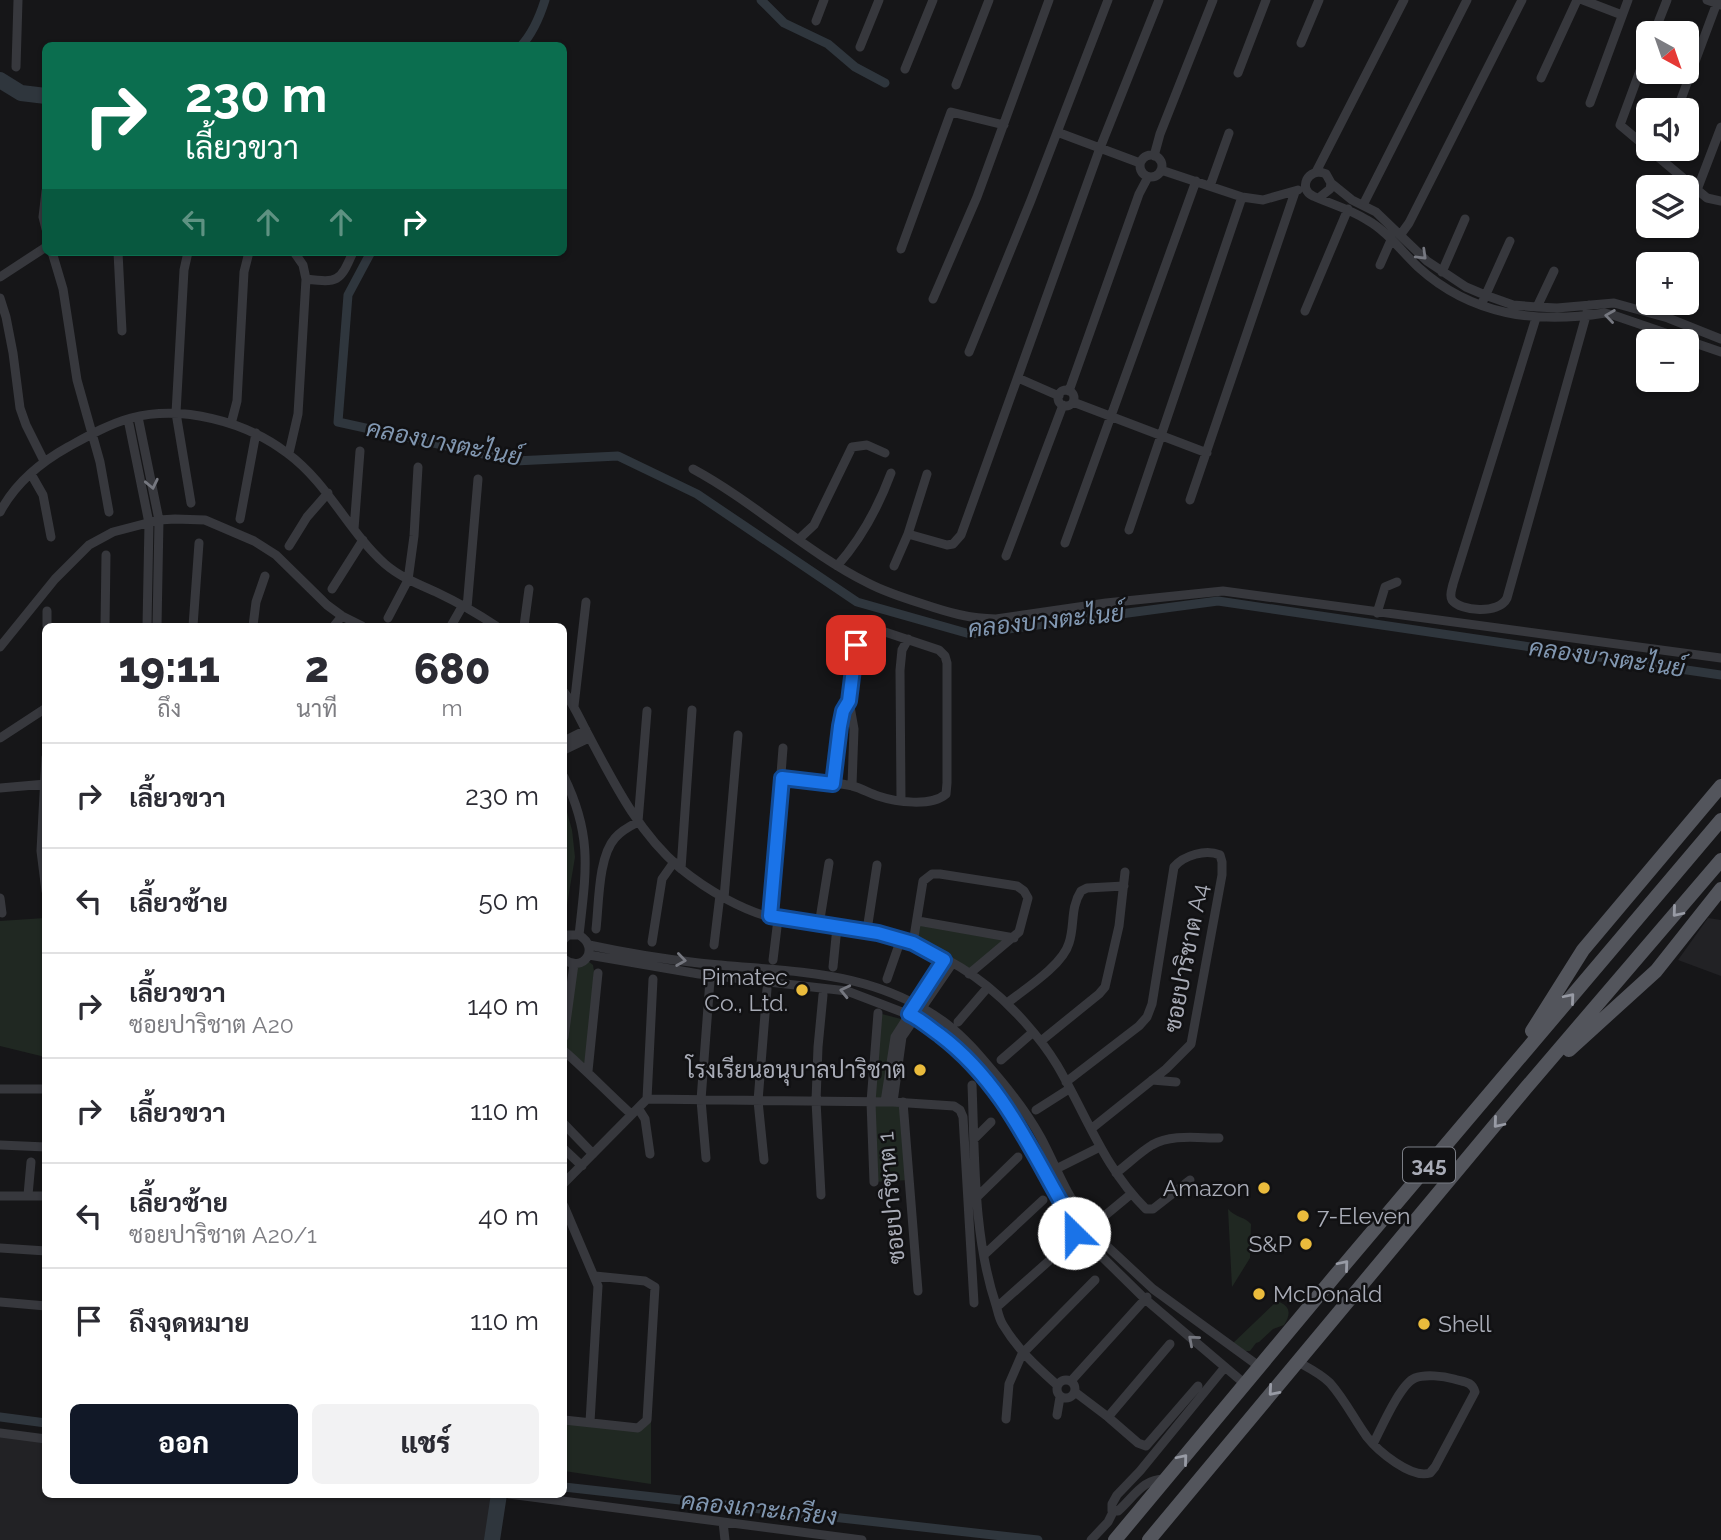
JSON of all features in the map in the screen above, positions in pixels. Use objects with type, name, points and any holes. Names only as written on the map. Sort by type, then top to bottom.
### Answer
[{"type":"main road","points":[[1504,1075],[1583,950],[1721,786]]},
{"type":"main road","name":"345","points":[[1115,1540],[1721,820]]},
{"type":"main road","name":"345","points":[[1149,1540],[1525,1089],[1721,860]]},
{"type":"main road","points":[[1525,1089],[1656,971],[1721,889]]},
{"type":"main road","points":[[1600,932],[1591,947],[1595,954],[1603,954],[1616,944]]},
{"type":"main road","points":[[1653,941],[1646,953],[1650,962],[1658,963],[1670,952]]},
{"type":"street","points":[[16,67],[18,0]]},
{"type":"street","points":[[816,21],[824,0]]},
{"type":"street","points":[[860,47],[879,0]]},
{"type":"street","points":[[905,69],[933,0]]},
{"type":"street","points":[[956,85],[989,0]]},
{"type":"street","points":[[933,299],[977,197],[1049,0]]},
{"type":"street","points":[[969,352],[1108,0]]},
{"type":"street","points":[[908,534],[940,544],[953,544],[958,541],[1100,148],[1159,0]]},
{"type":"street","points":[[1154,156],[1213,0]]},
{"type":"street","points":[[1238,73],[1266,0]]},
{"type":"street","points":[[1301,43],[1318,0]]},
{"type":"street","points":[[1161,170],[1242,197],[1263,200],[1295,192],[1305,186],[1308,177],[1316,172],[1404,0]]},
{"type":"street","points":[[1363,205],[1467,0]]},
{"type":"street","points":[[1401,234],[1522,0]]},
{"type":"street","points":[[1541,78],[1577,0]]},
{"type":"street","points":[[1583,0],[1622,15]]},
{"type":"street","points":[[1590,103],[1628,0]]},
{"type":"street","points":[[1659,21],[1667,0]]},
{"type":"street","points":[[1682,98],[1719,3],[1707,0]]},
{"type":"street","points":[[1636,82],[1620,125],[1636,136]]},
{"type":"street","points":[[901,249],[951,112],[1004,125]]},
{"type":"street","points":[[1699,185],[1721,127]]},
{"type":"street","points":[[1056,132],[1140,163]]},
{"type":"street","points":[[1210,186],[1229,132]]},
{"type":"street","points":[[1147,177],[1141,172],[1140,163],[1145,157],[1154,156]]},
{"type":"street","points":[[1069,391],[1139,194],[1147,177],[1158,174],[1161,170],[1161,164],[1154,156]]},
{"type":"street","points":[[1669,161],[1682,175]]},
{"type":"street","points":[[1316,172],[1326,174],[1331,183],[1376,212],[1427,261],[1466,287],[1485,295],[1513,305],[1537,307],[1614,303],[1644,310],[1693,329]]},
{"type":"street","points":[[1065,543],[1196,181]]},
{"type":"street","points":[[1320,197],[1330,189],[1331,183]]},
{"type":"street","points":[[1305,186],[1310,195],[1348,209],[1370,221],[1420,269],[1481,306],[1511,315],[1536,318],[1586,317],[1605,313],[1656,329]]},
{"type":"street","points":[[1190,500],[1295,192]]},
{"type":"street","points":[[1699,192],[1707,198],[1721,201]]},
{"type":"street","points":[[1129,530],[1242,197]]},
{"type":"street","points":[[1305,311],[1348,209]]},
{"type":"street","points":[[1443,272],[1465,219]]},
{"type":"street","points":[[1380,265],[1391,240]]},
{"type":"street","points":[[1481,306],[1510,240]]},
{"type":"street","points":[[0,277],[42,250]]},
{"type":"street","points":[[53,256],[64,289],[81,397],[93,433],[108,512]]},
{"type":"street","points":[[118,256],[122,331]]},
{"type":"street","points":[[187,256],[184,270],[176,413],[191,502]]},
{"type":"street","points":[[231,424],[237,401],[247,256]]},
{"type":"street","points":[[289,453],[298,414],[306,279],[303,265],[297,256]]},
{"type":"street","points":[[306,279],[336,280],[352,256]]},
{"type":"street","points":[[1537,307],[1554,271]]},
{"type":"street","points":[[0,298],[13,353],[20,408],[44,460]]},
{"type":"street","points":[[1536,318],[1454,584],[1452,601],[1459,605],[1488,611],[1498,609],[1507,598],[1589,305]]},
{"type":"street","points":[[1699,331],[1721,340]]},
{"type":"street","points":[[1699,344],[1721,352]]},
{"type":"street","points":[[1018,378],[1059,396]]},
{"type":"street","points":[[1006,556],[1068,404],[1073,394],[1063,391],[1059,402],[1068,404],[1109,416],[1207,453]]},
{"type":"street","points":[[1,509],[44,460],[93,433],[133,418],[176,413],[231,424],[256,433],[289,453],[311,473],[354,529],[387,566],[408,580],[465,607],[491,623]]},
{"type":"street","points":[[133,418],[154,521],[157,623]]},
{"type":"street","points":[[240,519],[256,433]]},
{"type":"street","points":[[799,539],[814,525],[852,447],[867,445],[885,453]]},
{"type":"street","points":[[354,529],[360,451]]},
{"type":"street","points":[[388,618],[408,580],[418,467]]},
{"type":"street","points":[[693,469],[734,492],[838,566],[869,584],[901,597],[979,619],[996,620],[1106,603],[1223,591],[1721,658]]},
{"type":"street","points":[[838,566],[876,510],[891,473]]},
{"type":"street","points":[[31,474],[43,495],[51,537]]},
{"type":"street","points":[[894,566],[908,534],[927,474]]},
{"type":"street","points":[[453,623],[465,607],[478,479]]},
{"type":"street","points":[[289,546],[307,517],[328,493]]},
{"type":"street","points":[[0,647],[55,579],[89,545],[113,532],[154,521],[205,520],[254,541],[276,555],[310,590],[342,617],[355,623]]},
{"type":"street","points":[[147,623],[154,521]]},
{"type":"street","points":[[332,589],[363,540]]},
{"type":"street","points":[[193,623],[199,543]]},
{"type":"street","points":[[105,623],[106,555]]},
{"type":"street","points":[[253,623],[256,602],[265,576]]},
{"type":"street","points":[[1377,613],[1385,587],[1397,582]]},
{"type":"street","points":[[524,623],[529,589]]},
{"type":"street","points":[[574,706],[586,602]]},
{"type":"street","points":[[47,611],[47,623]]},
{"type":"street","points":[[337,623],[342,617]]},
{"type":"street","points":[[782,778],[852,785],[881,797],[901,800],[935,801],[946,794],[947,663],[939,650],[873,628],[865,628],[860,634],[856,645],[849,701],[855,729],[852,785]]},
{"type":"street","points":[[901,800],[900,670],[902,650],[908,639]]},
{"type":"street","points":[[567,696],[638,822],[678,866],[722,896],[774,918],[867,930],[901,939],[969,974],[1007,1003],[1031,1033],[1041,1041],[1116,1173],[1130,1194],[1146,1209],[1153,1209],[1190,1180]]},
{"type":"street","points":[[833,784],[840,726],[843,711],[849,701]]},
{"type":"street","points":[[652,942],[662,879],[678,866],[692,710]]},
{"type":"street","points":[[0,738],[42,711]]},
{"type":"street","points":[[638,822],[647,711]]},
{"type":"street","points":[[567,740],[587,734]]},
{"type":"street","points":[[567,748],[587,734]]},
{"type":"street","points":[[714,946],[722,896],[738,735]]},
{"type":"street","points":[[773,960],[783,748]]},
{"type":"street","points":[[567,783],[582,824],[587,860],[579,935],[589,950],[699,974],[847,991],[912,1016],[956,1047],[1007,1105],[1027,1136],[1075,1226],[1076,1237],[1086,1241],[1145,1299],[1245,1384]]},
{"type":"street","points":[[1,788],[42,784]]},
{"type":"street","points":[[596,929],[603,863],[608,849],[614,839],[638,822]]},
{"type":"street","points":[[42,840],[42,865]]},
{"type":"street","name":"ซอยปาริชาต A4","points":[[1068,1086],[1147,1017],[1152,1004],[1174,867],[1188,857],[1212,852],[1220,855],[1222,875],[1191,1044],[1152,1080],[1091,1129]]},
{"type":"street","points":[[819,925],[829,863]]},
{"type":"street","points":[[867,930],[877,865]]},
{"type":"street","points":[[1041,1041],[1105,987],[1119,926],[1125,872]]},
{"type":"street","points":[[913,943],[923,881],[932,874],[1017,886],[1028,898],[1022,926],[1014,937],[969,974]]},
{"type":"street","points":[[1007,1003],[1060,959],[1070,940],[1074,901],[1080,891],[1087,888],[1124,886]]},
{"type":"street","points":[[0,898],[2,913]]},
{"type":"street","points":[[918,921],[1014,937]]},
{"type":"street","points":[[833,967],[837,927]]},
{"type":"street","points":[[567,936],[579,935]]},
{"type":"street","points":[[887,979],[901,939]]},
{"type":"street","points":[[567,960],[574,964],[583,962],[589,950]]},
{"type":"street","points":[[589,950],[849,978],[878,986],[948,1025],[970,1045],[1019,1103],[1041,1139],[1066,1192],[1091,1222],[1094,1234],[1153,1289],[1260,1367]]},
{"type":"street","name":"ซอยปาริชาต 1","points":[[918,1291],[894,1102],[899,1045],[912,1016],[948,962]]},
{"type":"street","points":[[567,1015],[574,964]]},
{"type":"street","points":[[588,1072],[598,973]]},
{"type":"street","points":[[567,1177],[582,1166],[647,1099],[653,979]]},
{"type":"street","points":[[706,1158],[701,1100],[709,980]]},
{"type":"street","points":[[958,1022],[988,987]]},
{"type":"street","points":[[764,1160],[758,1101],[767,989]]},
{"type":"street","points":[[821,1195],[816,1101],[823,995]]},
{"type":"street","points":[[874,1182],[871,1102],[878,1013]]},
{"type":"street","points":[[1001,1060],[1031,1033]]},
{"type":"street","points":[[567,1054],[594,1080],[645,1119],[650,1154]]},
{"type":"street","points":[[1152,1080],[1176,1082]]},
{"type":"street","points":[[972,1085],[978,1196],[986,1275],[1002,1324],[1022,1354],[1058,1385]]},
{"type":"street","points":[[1036,1110],[1068,1086]]},
{"type":"street","points":[[0,1089],[42,1090]]},
{"type":"street","points":[[647,1099],[894,1102],[954,1106],[963,1117],[974,1303]]},
{"type":"street","points":[[974,1139],[991,1122]]},
{"type":"street","points":[[567,1127],[593,1154]]},
{"type":"street","points":[[1116,1173],[1153,1145],[1164,1140],[1219,1138]]},
{"type":"street","points":[[0,1145],[42,1147]]},
{"type":"street","points":[[1056,1169],[1100,1147]]},
{"type":"street","points":[[567,1152],[582,1166]]},
{"type":"street","points":[[978,1196],[1018,1157]]},
{"type":"street","points":[[28,1195],[30,1162]]},
{"type":"street","points":[[1075,1226],[1082,1221],[1091,1222],[1130,1194]]},
{"type":"street","points":[[0,1196],[42,1196]]},
{"type":"street","points":[[984,1255],[1043,1200]]},
{"type":"street","points":[[567,1213],[595,1276],[598,1298],[590,1422]]},
{"type":"street","points":[[1086,1241],[1094,1234]]},
{"type":"street","points":[[997,1307],[1069,1243]]},
{"type":"street","points":[[0,1248],[42,1251]]},
{"type":"street","points":[[567,1420],[638,1427],[647,1420],[655,1287],[651,1282],[595,1276]]},
{"type":"street","points":[[1006,1419],[1009,1384],[1022,1354],[1095,1280]]},
{"type":"street","points":[[1071,1381],[1153,1289]]},
{"type":"street","points":[[0,1302],[42,1306]]},
{"type":"street","points":[[1108,1417],[1170,1344]]},
{"type":"street","points":[[1298,1362],[1328,1381],[1344,1399],[1373,1444],[1402,1467],[1419,1474],[1430,1473],[1443,1454],[1463,1418],[1475,1392],[1474,1388],[1470,1383],[1446,1377],[1423,1377],[1411,1381],[1398,1398],[1373,1444]]},
{"type":"street","points":[[1113,1512],[1112,1504],[1117,1495],[1140,1471],[1225,1367]]},
{"type":"street","points":[[1071,1381],[1063,1380],[1058,1385],[1057,1393],[1065,1399],[1075,1392]]},
{"type":"street","points":[[1071,1381],[1075,1392],[1138,1443],[1146,1446],[1198,1385]]},
{"type":"street","points":[[1056,1415],[1060,1396]]},
{"type":"street","points":[[0,1433],[42,1438]]},
{"type":"street","points":[[1091,1540],[1113,1512],[1122,1508],[1144,1485],[1153,1480],[1166,1479]]},
{"type":"street","points":[[540,1498],[862,1540]]},
{"type":"street","points":[[723,1522],[726,1540]]},
{"type":"shaded area","points":[[567,812],[575,857],[567,905]]},
{"type":"shaded area","points":[[42,918],[42,1056],[0,1046],[0,921]]},
{"type":"shaded area","points":[[1708,918],[1721,920],[1721,976],[1678,960]]},
{"type":"shaded area","points":[[918,921],[1014,938],[969,974],[913,943]]},
{"type":"shaded area","points":[[588,961],[593,965],[594,971],[587,1068],[567,1053],[567,1030],[576,966]]},
{"type":"shaded area","points":[[878,1013],[905,1020],[886,1101],[903,1102],[909,1180],[874,1182],[871,1102]]},
{"type":"shaded area","points":[[1228,1209],[1251,1224],[1250,1258],[1232,1287]]},
{"type":"shaded area","points":[[1277,1301],[1285,1305],[1288,1311],[1284,1325],[1273,1329],[1250,1351],[1241,1351],[1230,1346]]},
{"type":"shaded area","points":[[567,1420],[638,1428],[647,1420],[651,1421],[651,1484],[567,1471]]},
{"type":"shaded area","points":[[0,1433],[42,1438],[42,1498],[492,1498],[485,1540],[0,1540]]},
{"type":"waterway","points":[[524,42],[536,24],[545,0]]},
{"type":"waterway","points":[[761,0],[784,23],[828,44],[855,67],[885,83]]},
{"type":"waterway","name":"คลองบางตะไนย์","points":[[0,80],[21,93],[42,96]]},
{"type":"waterway","name":"คลองบางตะไนย์","points":[[369,256],[348,295],[338,422],[515,461],[618,456],[697,494],[857,602],[970,634],[1218,601],[1721,675]]},
{"type":"waterway","name":"คลองเกาะเกรียง","points":[[0,1417],[42,1422]]},
{"type":"waterway","name":"คลองเกาะเกรียง","points":[[567,1487],[1038,1540]]},
{"type":"waterway","points":[[492,1540],[498,1498]]},
{"type":"place","name":"Pimatec Co., Ltd.","points":[[802,990]]},
{"type":"place","name":"โรงเรียนอนุบาลปาริชาต","points":[[920,1070]]},
{"type":"place","name":"Amazon","points":[[1264,1188]]},
{"type":"place","name":"7-Eleven","points":[[1303,1216]]},
{"type":"place","name":"S&P","points":[[1306,1244]]},
{"type":"place","name":"McDonald","points":[[1259,1294]]},
{"type":"place","name":"Shell","points":[[1424,1324]]},
{"type":"route","points":[[856,645],[849,701],[843,711],[840,726],[833,784],[782,778],[770,916],[867,930],[913,943],[944,960],[909,1014],[956,1047],[1007,1105],[1027,1136],[1075,1226],[1074,1233]]}]
